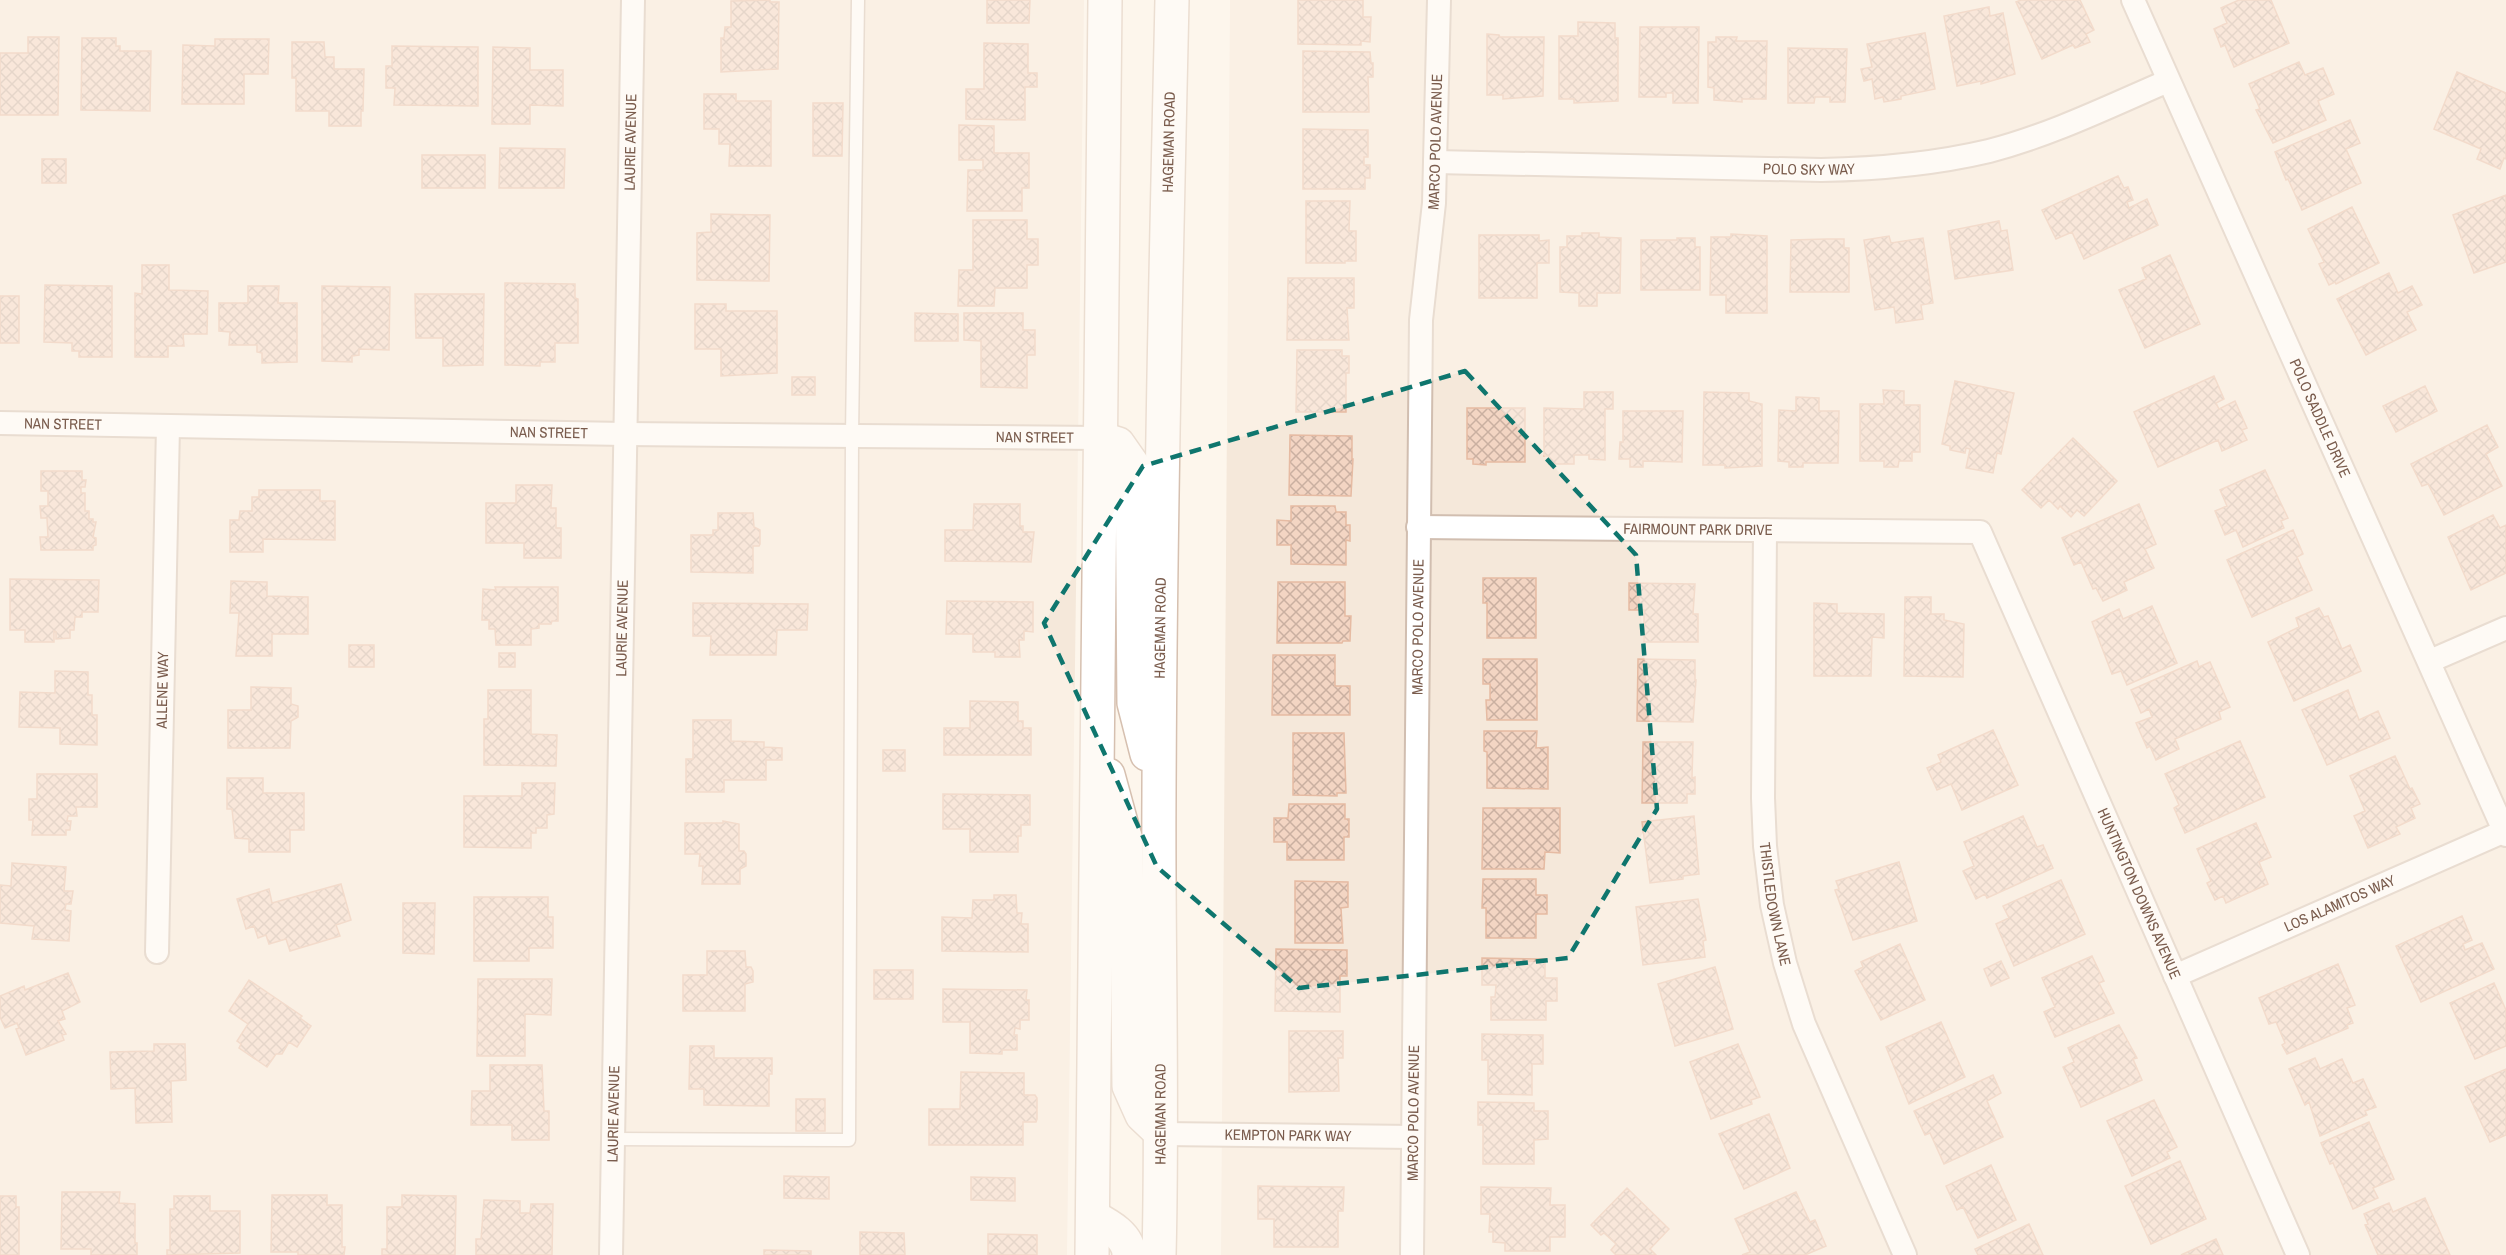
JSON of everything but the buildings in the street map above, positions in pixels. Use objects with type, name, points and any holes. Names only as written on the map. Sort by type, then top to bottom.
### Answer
[{"type":"main road","points":[[1092,1255],[1105,0]]},
{"type":"main road","name":"HAGEMAN ROAD","points":[[1160,1255],[1162,1134],[1159,800],[1162,427],[1172,0]]},
{"type":"main road","points":[[1099,438],[1118,444],[1132,464],[1134,703],[1159,800]]},
{"type":"main road","points":[[1098,735],[1126,841],[1129,1086],[1142,1115],[1162,1134]]},
{"type":"main road","points":[[1093,1217],[1112,1227],[1129,1247],[1129,1255]]},
{"type":"street","name":"LAURIE AVENUE","points":[[611,1255],[633,0]]},
{"type":"street","name":"MARCO POLO AVENUE","points":[[1412,1255],[1421,320],[1434,202],[1439,0]]},
{"type":"street","name":"POLO SADDLE DRIVE","points":[[2133,0],[2505,833]]},
{"type":"street","name":"POLO SKY WAY","points":[[1435,162],[1821,170],[1864,169],[1926,163],[1990,150],[2050,132],[2168,81]]},
{"type":"street","name":"NAN STREET","points":[[0,423],[625,434],[1099,438]]},
{"type":"street","name":"ALLENE WAY","points":[[157,952],[168,426]]},
{"type":"street","name":"FAIRMOUNT PARK DRIVE","points":[[1418,527],[1980,532]]},
{"type":"street","name":"THISTLEDOWN LANE","points":[[1765,530],[1763,798],[1765,846],[1772,905],[1785,963],[1804,1024],[1905,1255]]},
{"type":"street","name":"HUNTINGTON DOWNS AVENUE","points":[[1980,532],[2298,1255]]},
{"type":"street","points":[[2430,661],[2506,628]]},
{"type":"street","name":"LOS ALAMITOS WAY","points":[[2175,976],[2505,833]]},
{"type":"street","name":"KEMPTON PARK WAY","points":[[1162,1134],[1413,1137]]},
{"type":"lane","points":[[612,1139],[849,1140],[852,436],[858,0]]},
{"type":"highlighted area","points":[[1465,371],[1636,555],[1657,809],[1568,958],[1299,988],[1157,867],[1044,623],[1143,466]]},
{"type":"shaded area","points":[[0,0],[1084,0],[1067,1255],[0,1255]]},
{"type":"shaded area","points":[[1230,0],[2506,0],[2506,1255],[1221,1255]]}]
